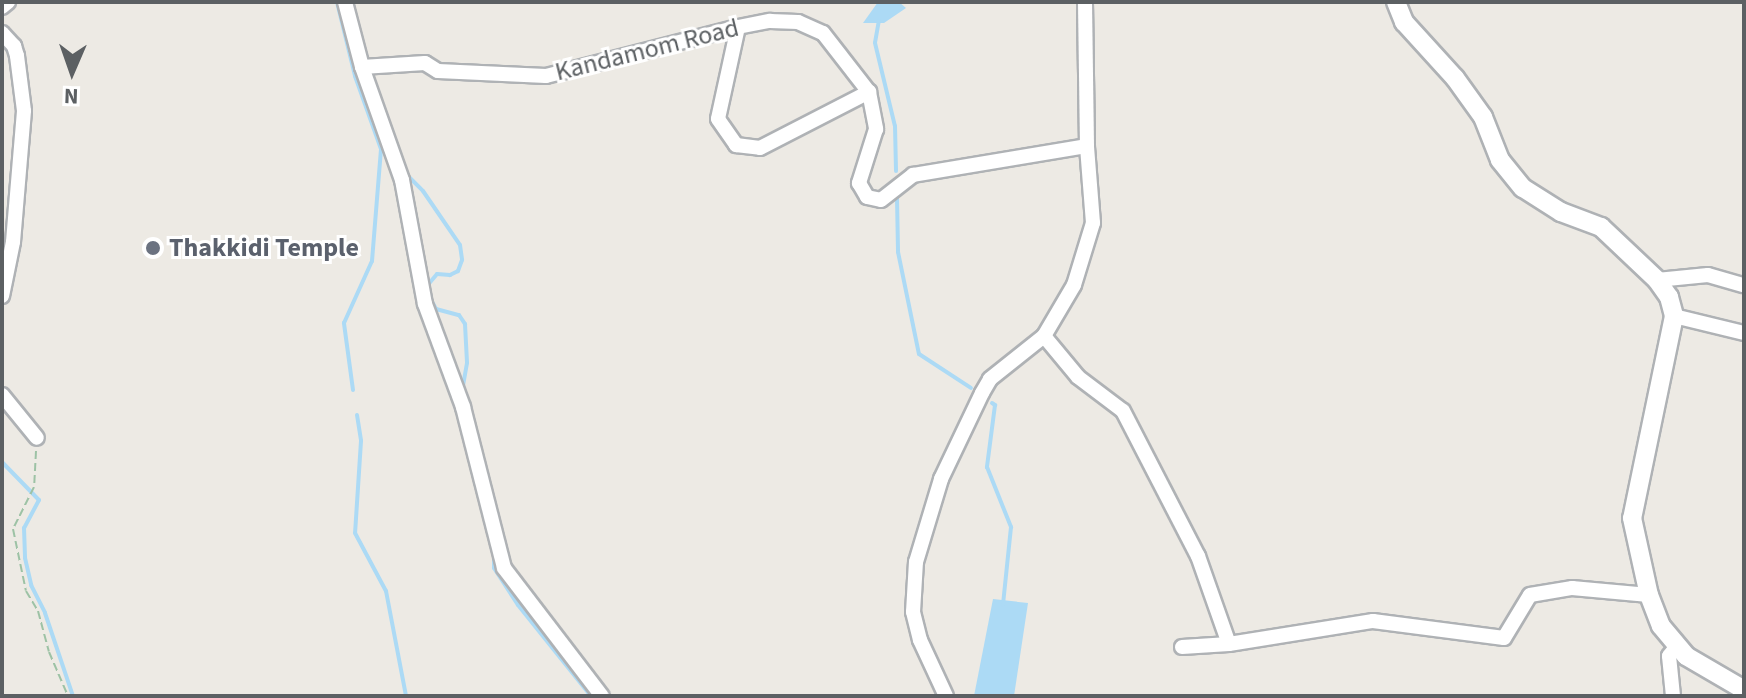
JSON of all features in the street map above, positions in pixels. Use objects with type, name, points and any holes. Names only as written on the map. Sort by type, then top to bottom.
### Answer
[{"type":"street","points":[[2,7],[8,2]]},
{"type":"street","points":[[345,2],[362,67],[402,180],[425,304],[463,407],[504,568],[602,696]]},
{"type":"street","points":[[946,696],[920,640],[913,612],[913,579],[920,545],[941,479],[990,379],[1044,336],[1074,285],[1093,223],[1087,146],[1085,2]]},
{"type":"street","points":[[1396,2],[1404,22],[1455,78],[1483,117],[1500,160],[1523,188],[1561,212],[1601,227],[1657,280],[1669,297],[1674,316],[1632,518],[1649,595],[1661,626],[1686,656],[1741,688],[1743,696]]},
{"type":"street","name":"Kandamom Road","points":[[362,67],[425,63],[438,71],[546,76],[738,27],[770,21],[798,22],[823,33],[869,92],[876,129],[859,183],[867,197],[881,200],[913,175],[1087,146]]},
{"type":"street","points":[[738,27],[718,119],[736,145],[760,148],[869,92]]},
{"type":"street","points":[[2,33],[14,46],[20,64],[24,111],[13,242],[2,296]]},
{"type":"street","points":[[1657,280],[1708,275],[1744,285]]},
{"type":"street","points":[[1674,316],[1744,333]]},
{"type":"street","points":[[1044,336],[1078,377],[1123,411],[1198,556],[1229,644]]},
{"type":"street","points":[[2,395],[37,438]]},
{"type":"street","points":[[1182,647],[1229,644],[1373,621],[1504,638],[1530,595],[1572,588],[1649,595]]},
{"type":"street","points":[[1673,696],[1669,656],[1677,646]]},
{"type":"path","points":[[37,438],[34,487],[13,529],[26,591],[38,611],[49,652],[68,696]]},
{"type":"water","points":[[878,2],[899,2],[906,8],[884,23],[863,23]]},
{"type":"water","points":[[993,599],[1028,603],[1014,696],[974,696]]},
{"type":"waterway","points":[[337,2],[355,76],[381,149],[388,155]]},
{"type":"waterway","points":[[879,20],[875,43],[895,126],[896,171]]},
{"type":"waterway","points":[[353,390],[344,323],[372,261],[381,149]]},
{"type":"waterway","points":[[405,173],[423,191],[460,245],[462,260],[458,271],[450,275],[437,274],[427,286]]},
{"type":"waterway","points":[[897,198],[898,252],[919,354],[971,388]]},
{"type":"waterway","points":[[430,298],[436,309],[459,315],[465,324],[467,363],[462,391]]},
{"type":"waterway","points":[[992,403],[995,405],[987,467],[1011,527],[1003,605]]},
{"type":"waterway","points":[[357,415],[361,441],[355,533],[386,591],[406,696]]},
{"type":"waterway","points":[[2,462],[39,500],[24,528],[25,558],[31,585],[45,613],[73,696]]},
{"type":"waterway","points":[[494,555],[494,568],[518,605],[591,696]]},
{"type":"place","name":"Thakkidi Temple","points":[[153,248]]}]
